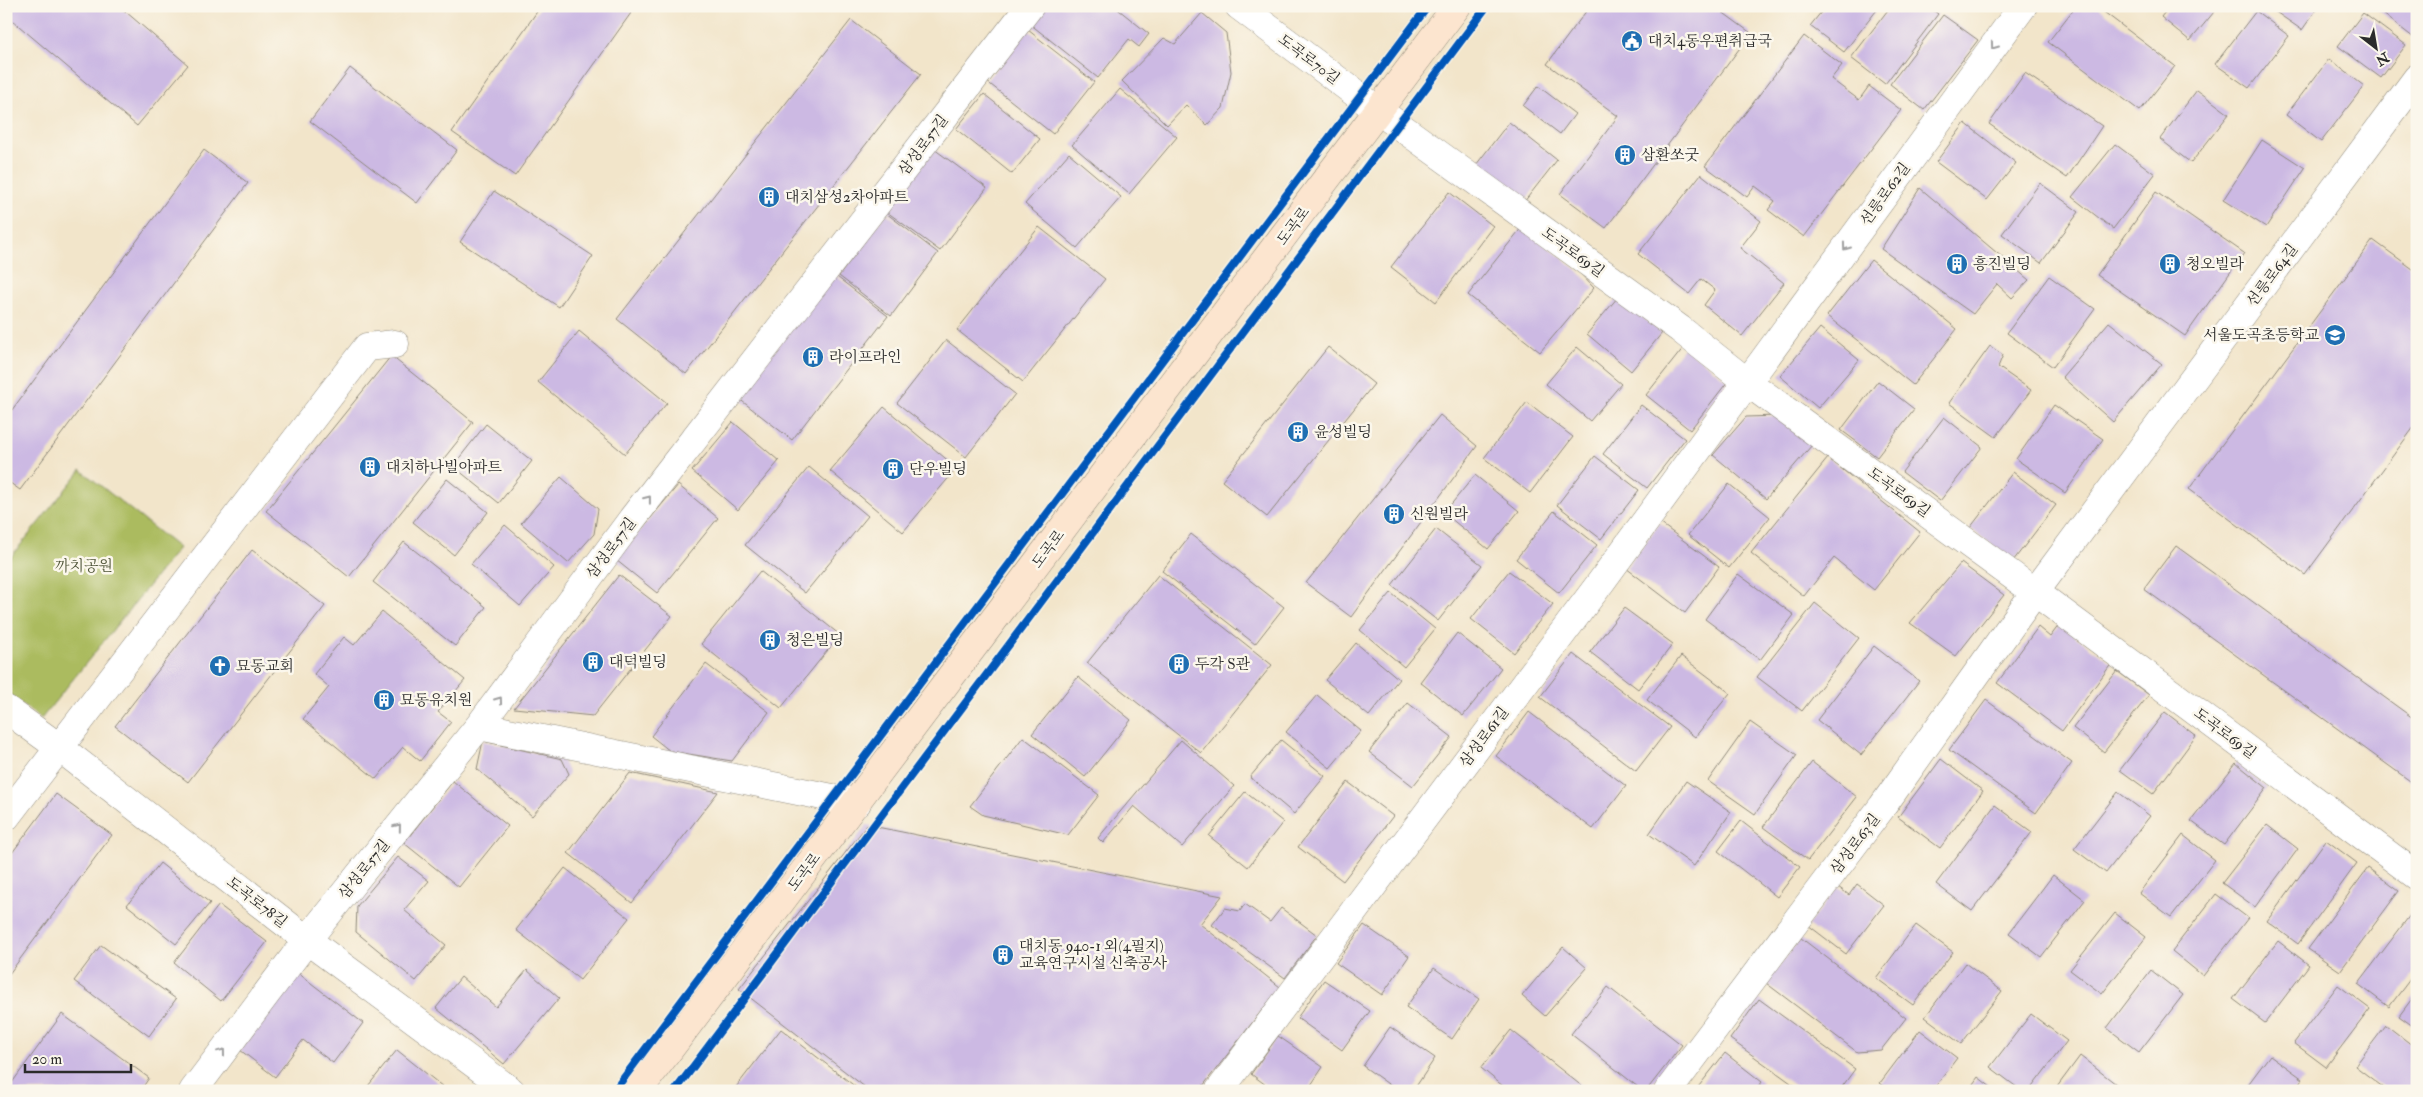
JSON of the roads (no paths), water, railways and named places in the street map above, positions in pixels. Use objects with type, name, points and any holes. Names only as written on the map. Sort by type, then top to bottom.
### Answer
[{"type":"main road","name":"도곡로","points":[[638,1091],[1458,6]]},
{"type":"street","name":"삼성로57길","points":[[193,1091],[307,940],[479,726],[632,519],[1030,6]]},
{"type":"street","name":"도곡로70길","points":[[1239,6],[1379,111]]},
{"type":"street","name":"선릉로62길","points":[[1747,382],[2023,6]]},
{"type":"street","name":"선릉로64길","points":[[2036,592],[2417,78]]},
{"type":"street","name":"도곡로69길","points":[[1379,111],[1680,329],[1747,382],[2036,592],[2417,876]]},
{"type":"street","points":[[6,817],[367,347],[395,344]]},
{"type":"street","name":"삼성로61길","points":[[1219,1091],[1601,582],[1747,382]]},
{"type":"street","name":"삼성로63길","points":[[1668,1091],[1882,808],[2036,592]]},
{"type":"street","name":"도곡로78길","points":[[6,709],[60,748],[307,940],[511,1091]]},
{"type":"street","points":[[479,726],[857,803]]},
{"type":"place","name":"대치4동우편취급국","points":[[1632,41]]},
{"type":"place","name":"삼환쏘굿","points":[[1625,155]]},
{"type":"place","name":"대치삼성2차아파트","points":[[769,197]]},
{"type":"place","name":"흥진빌딩","points":[[1957,264]]},
{"type":"place","name":"청오빌라","points":[[2170,264]]},
{"type":"place","name":"서울도곡초등학교","points":[[2335,335]]},
{"type":"place","name":"라이프라인","points":[[813,357]]},
{"type":"place","name":"윤성빌딩","points":[[1298,432]]},
{"type":"place","name":"대치하나빌아파트","points":[[370,467]]},
{"type":"place","name":"단우빌딩","points":[[893,469]]},
{"type":"place","name":"신원빌라","points":[[1394,514]]},
{"type":"place","name":"청은빌딩","points":[[770,640]]},
{"type":"place","name":"대덕빌딩","points":[[593,662]]},
{"type":"place","name":"두각 S관","points":[[1179,664]]},
{"type":"place","name":"묘동교회","points":[[220,666]]},
{"type":"place","name":"묘동유치원","points":[[384,700]]},
{"type":"place","name":"대치동 940-1 외(4필지) 교육연구시설 신축공사","points":[[1003,955]]},
{"type":"park label","name":"까치공원","points":[[84,566]]}]
